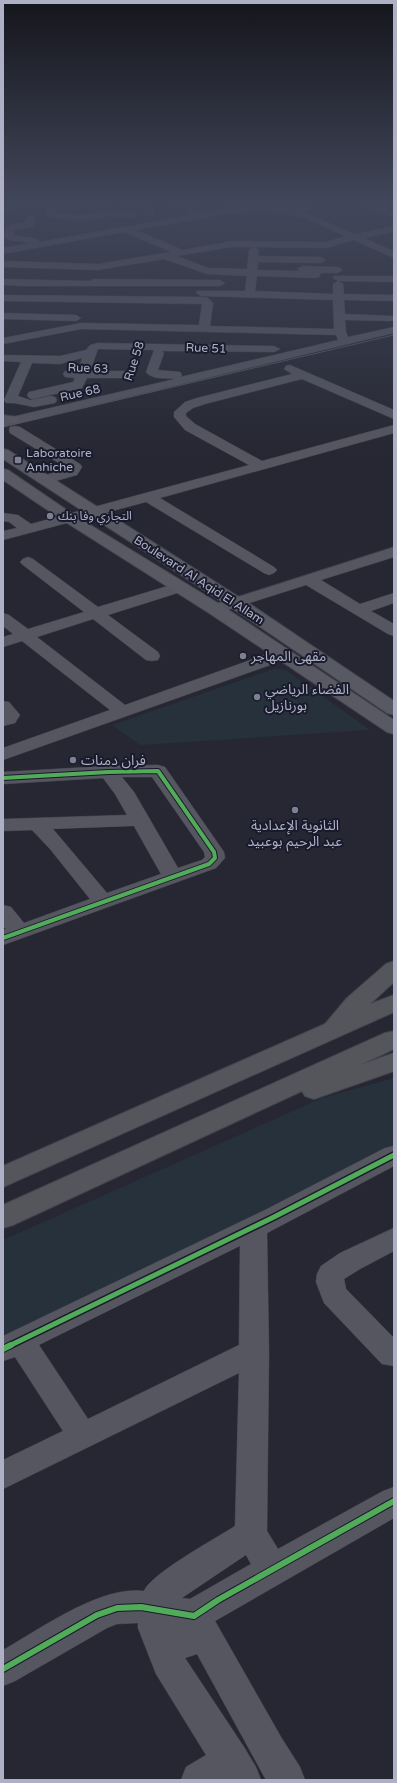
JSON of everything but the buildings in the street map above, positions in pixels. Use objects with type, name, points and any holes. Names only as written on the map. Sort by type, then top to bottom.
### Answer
[{"type":"highway","points":[[331,1030],[356,1004],[394,970]]},
{"type":"highway","points":[[3,1177],[394,1003]]},
{"type":"highway","points":[[3,1217],[394,1040]]},
{"type":"highway","points":[[186,1134],[245,1116],[276,1103],[394,1062]]},
{"type":"main road","name":"Boulevard Al Aqid El Allam","points":[[3,453],[92,512],[240,606],[394,709]]},
{"type":"main road","name":"Boulevard Al Aqid El Allam","points":[[3,473],[69,518],[181,587],[284,654],[394,728]]},
{"type":"street","points":[[3,292],[15,286]]},
{"type":"street","points":[[3,298],[18,286]]},
{"type":"street","points":[[93,286],[110,299],[132,305]]},
{"type":"street","points":[[93,286],[132,305]]},
{"type":"street","points":[[93,286],[132,305],[141,341]]},
{"type":"street","points":[[81,322],[93,286]]},
{"type":"street","points":[[3,341],[81,322],[132,305],[145,286]]},
{"type":"street","points":[[145,286],[132,305],[141,341],[158,353],[179,354]]},
{"type":"street","name":"Rue 58","points":[[122,395],[141,341],[153,286]]},
{"type":"street","points":[[174,286],[179,291],[207,302],[207,308],[195,339],[195,378]]},
{"type":"street","points":[[141,341],[179,291],[195,286]]},
{"type":"street","points":[[179,291],[198,286]]},
{"type":"street","points":[[268,286],[271,289]]},
{"type":"street","points":[[271,289],[286,286]]},
{"type":"street","points":[[271,289],[286,286]]},
{"type":"street","points":[[336,286],[342,337]]},
{"type":"street","points":[[347,286],[393,320]]},
{"type":"street","points":[[354,286],[394,306]]},
{"type":"street","points":[[361,286],[394,298]]},
{"type":"street","points":[[371,286],[394,292]]},
{"type":"street","points":[[54,391],[60,374],[141,341],[207,308]]},
{"type":"street","points":[[3,316],[81,322]]},
{"type":"street","points":[[7,424],[92,401],[122,395],[175,379],[195,378],[277,358],[393,320]]},
{"type":"street","points":[[77,390],[86,364],[95,346],[114,346],[141,341],[195,339],[258,330],[278,330],[342,337]]},
{"type":"street","points":[[256,349],[258,330]]},
{"type":"street","points":[[277,358],[278,330]]},
{"type":"street","points":[[237,368],[237,349],[240,333]]},
{"type":"street","points":[[175,379],[179,354],[195,339]]},
{"type":"street","name":"Rue 51","points":[[141,341],[195,339],[219,351],[256,349],[277,358]]},
{"type":"street","name":"Rue 63","points":[[46,368],[106,362],[141,341]]},
{"type":"street","name":"Rue 68","points":[[32,400],[77,390],[141,341]]},
{"type":"street","points":[[106,362],[114,346]]},
{"type":"street","points":[[3,349],[46,368],[86,364]]},
{"type":"street","points":[[214,374],[219,351]]},
{"type":"street","points":[[158,353],[152,372],[175,379]]},
{"type":"street","points":[[277,358],[302,375],[394,415]]},
{"type":"street","points":[[23,359],[10,400],[25,404],[54,391],[77,390],[92,401]]},
{"type":"street","points":[[4,363],[23,359]]},
{"type":"street","points":[[32,400],[46,368]]},
{"type":"street","points":[[260,466],[190,427],[180,417],[180,412],[189,405],[201,400],[302,375]]},
{"type":"street","points":[[7,424],[75,467],[72,472],[45,480]]},
{"type":"street","points":[[3,536],[394,429]]},
{"type":"street","points":[[148,497],[269,570]]},
{"type":"street","points":[[3,517],[14,518],[29,529]]},
{"type":"street","points":[[219,612],[313,582],[394,552]]},
{"type":"street","points":[[313,582],[394,559]]},
{"type":"street","points":[[28,562],[152,656]]},
{"type":"street","points":[[313,582],[360,609],[394,631]]},
{"type":"street","points":[[3,642],[181,587]]},
{"type":"street","points":[[360,609],[394,598]]},
{"type":"street","points":[[3,618],[122,711]]},
{"type":"street","points":[[3,754],[284,654]]},
{"type":"street","points":[[3,706],[11,715],[9,719],[3,721]]},
{"type":"street","points":[[3,778],[108,772],[158,771],[214,852],[215,858],[209,864],[11,935],[3,912]]},
{"type":"street","points":[[108,772],[124,792],[173,877]]},
{"type":"street","points":[[3,826],[141,820]]},
{"type":"street","points":[[37,824],[57,845],[103,902]]},
{"type":"street","points":[[83,1436],[12,1345],[394,1155]]},
{"type":"street","points":[[252,1226],[254,1352],[251,1534],[273,1570]]},
{"type":"street","points":[[393,1356],[334,1295],[330,1282],[331,1274],[350,1261],[394,1239]]},
{"type":"street","points":[[3,1475],[254,1352]]},
{"type":"street","points":[[162,1649],[199,1625],[218,1600],[394,1501]]},
{"type":"street","points":[[199,1780],[237,1770],[168,1662],[155,1628],[154,1608],[157,1599],[173,1584],[251,1534]]},
{"type":"street","points":[[3,1669],[106,1611],[116,1608],[154,1608],[199,1625],[268,1750],[287,1780]]},
{"type":"shaded area","name":"الفضاء الرياضي بورنازيل","points":[[276,668],[286,670],[370,730],[140,745],[112,725]]},
{"type":"shaded area","points":[[394,1078],[394,1149],[3,1336],[3,1240],[322,1098]]},
{"type":"tram line","points":[[3,427],[394,335]]},
{"type":"cycle path","points":[[3,778],[108,772],[158,771],[214,852],[215,858],[209,864],[3,938]]},
{"type":"cycle path","points":[[3,1349],[274,1217],[394,1155]]},
{"type":"cycle path","points":[[3,1669],[97,1615],[117,1608],[141,1607],[194,1616],[218,1600],[394,1501]]},
{"type":"place","name":"Laboratoire Anhiche","points":[[18,460]]},
{"type":"place","name":"التجاري وفا بنك","points":[[50,516]]},
{"type":"place","name":"مقهى المهاجر","points":[[243,656]]},
{"type":"place","name":"الفضاء الرياضي بورنازيل","points":[[257,697]]},
{"type":"place","name":"فران دمنات","points":[[73,760]]},
{"type":"place","name":"الثانوية الإعدادية عبد الرحيم بوعبيد","points":[[295,810]]}]
